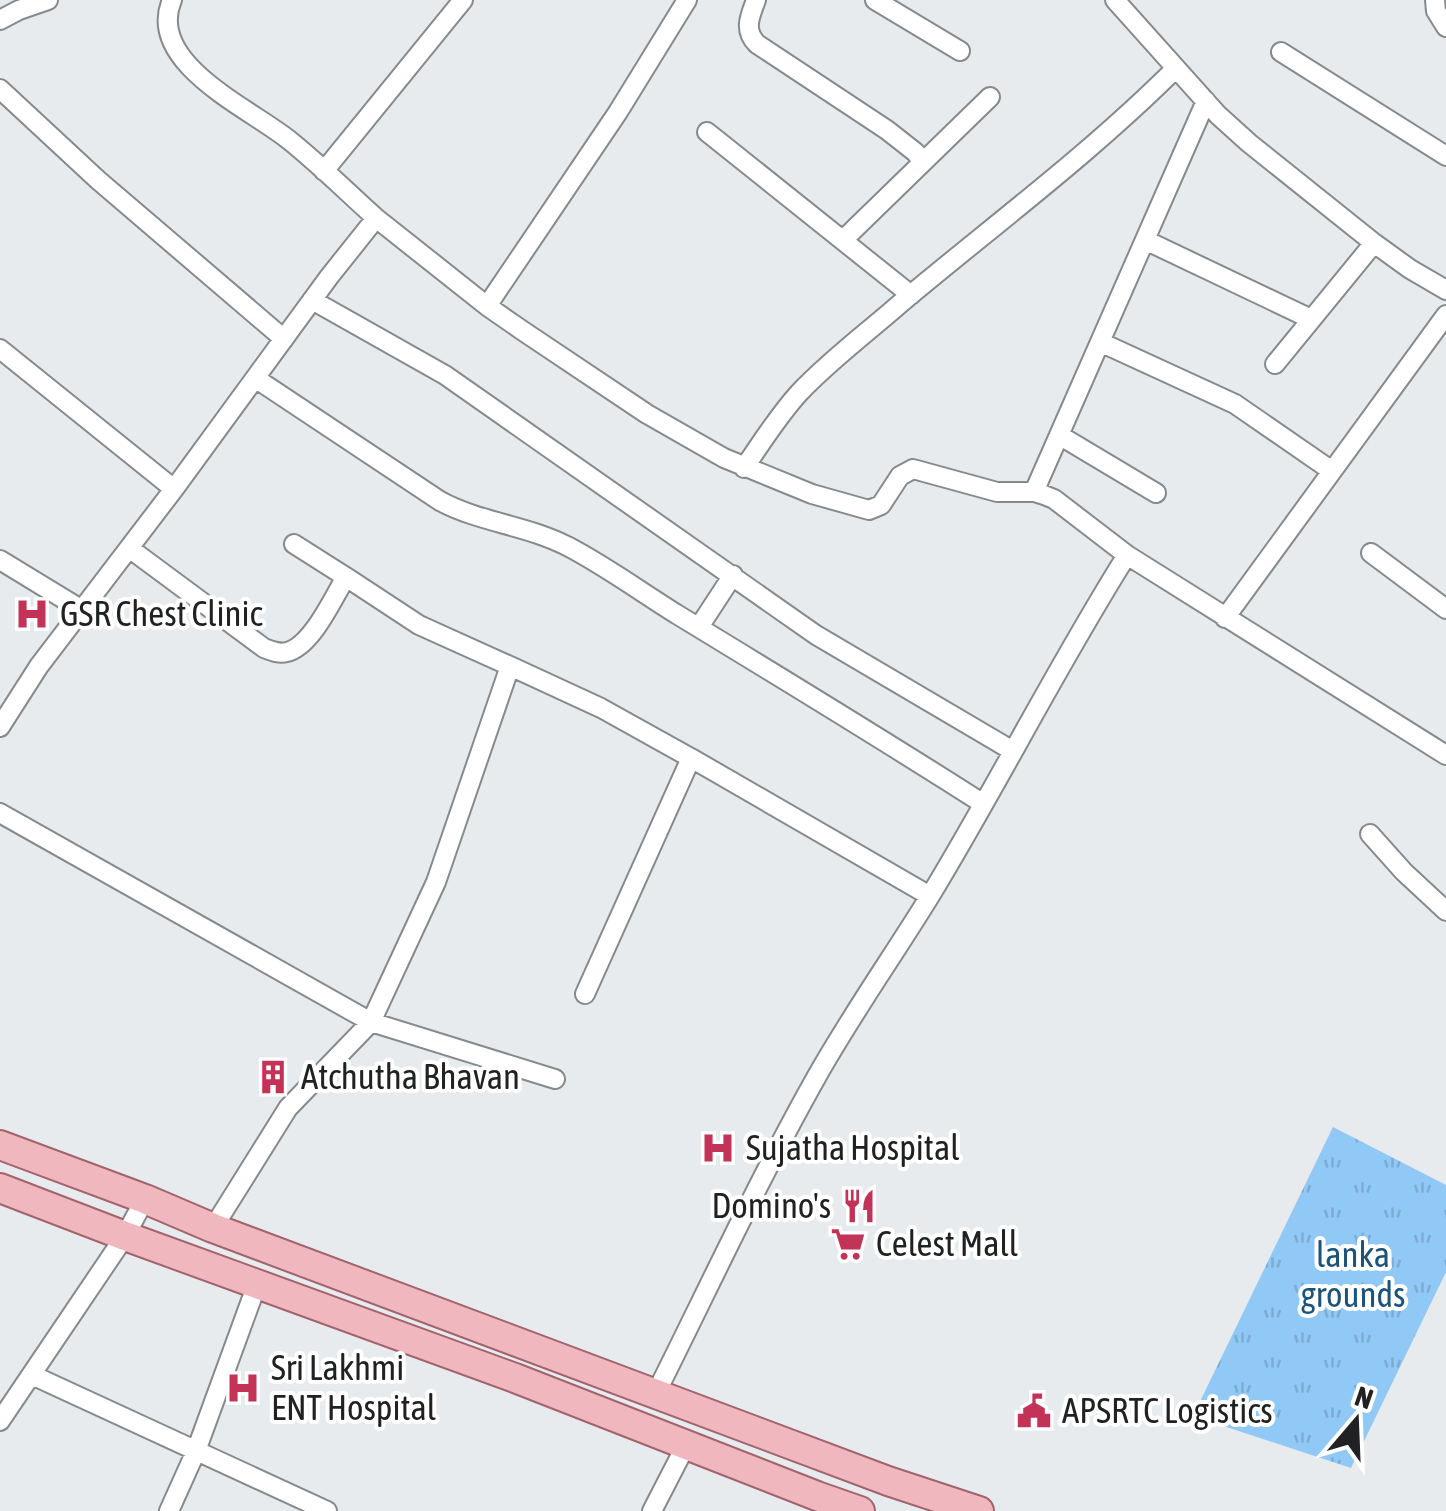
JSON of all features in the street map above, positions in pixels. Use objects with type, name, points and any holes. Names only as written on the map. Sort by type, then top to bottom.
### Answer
[{"type":"main road","points":[[0,1144],[213,1228],[888,1481],[979,1511]]},
{"type":"main road","points":[[0,1188],[515,1378],[860,1511]]},
{"type":"street","points":[[0,20],[14,5],[48,0]]},
{"type":"street","points":[[172,0],[168,28],[180,53],[227,100],[289,140],[376,218],[487,306],[673,430],[744,468],[812,494],[870,510],[882,504],[900,476],[913,469],[997,492],[1034,492],[1054,500],[1127,555],[1446,755]]},
{"type":"street","points":[[324,171],[463,0]]},
{"type":"street","points":[[487,306],[688,0]]},
{"type":"street","points":[[756,0],[748,28],[756,44],[887,130],[923,161]]},
{"type":"street","points":[[875,0],[960,51]]},
{"type":"street","points":[[1115,0],[1248,143],[1374,243],[1446,290]]},
{"type":"street","points":[[1435,0],[1440,22],[1446,26]]},
{"type":"street","points":[[1281,52],[1446,156]]},
{"type":"street","points":[[744,468],[801,391],[1046,186],[1176,68]]},
{"type":"street","points":[[0,90],[98,180],[284,339]]},
{"type":"street","points":[[843,240],[990,97]]},
{"type":"street","points":[[1034,492],[1206,102]]},
{"type":"street","points":[[707,132],[912,295]]},
{"type":"street","points":[[0,727],[6,702],[39,666],[130,548],[376,218]]},
{"type":"street","points":[[1146,240],[1312,320]]},
{"type":"street","points":[[1275,364],[1374,243]]},
{"type":"street","points":[[312,300],[445,375],[816,634],[1013,751]]},
{"type":"street","points":[[1225,618],[1446,315]]},
{"type":"street","points":[[1100,342],[1236,404],[1332,471]]},
{"type":"street","points":[[0,349],[174,490]]},
{"type":"street","points":[[255,378],[440,501],[472,515],[537,532],[567,546],[982,803]]},
{"type":"street","points":[[1059,436],[1156,493]]},
{"type":"street","points":[[294,544],[419,625],[601,708],[930,896]]},
{"type":"street","points":[[130,548],[250,638],[277,653],[301,646],[346,577]]},
{"type":"street","points":[[1371,552],[1446,609]]},
{"type":"street","points":[[656,1393],[773,1155],[860,1002],[930,896],[1077,634],[1127,555]]},
{"type":"street","points":[[0,560],[82,610]]},
{"type":"street","points":[[699,627],[732,575]]},
{"type":"street","points":[[213,1228],[288,1108],[371,1022],[436,882],[510,666]]},
{"type":"street","points":[[584,994],[691,758]]},
{"type":"street","points":[[0,814],[371,1022],[555,1079]]},
{"type":"street","points":[[1370,834],[1446,911]]},
{"type":"street","points":[[0,1420],[145,1199]]},
{"type":"street","points":[[169,1511],[196,1451],[257,1284]]},
{"type":"street","points":[[32,1374],[326,1511]]},
{"type":"street","points":[[652,1511],[686,1445]]},
{"type":"green space","name":"lanka grounds","points":[[1333,1127],[1446,1185],[1446,1272],[1351,1468],[1193,1416]]},
{"type":"place","name":"GSR Chest Clinic","points":[[32,614]]},
{"type":"place","name":"Atchutha Bhavan","points":[[273,1077]]},
{"type":"place","name":"Sujatha Hospital","points":[[718,1148]]},
{"type":"place","name":"Domino's","points":[[859,1206]]},
{"type":"place","name":"Celest Mall","points":[[848,1244]]},
{"type":"place","name":"Sri Lakhmi ENT Hospital","points":[[243,1388]]},
{"type":"place","name":"APSRTC Logistics","points":[[1034,1411]]}]
